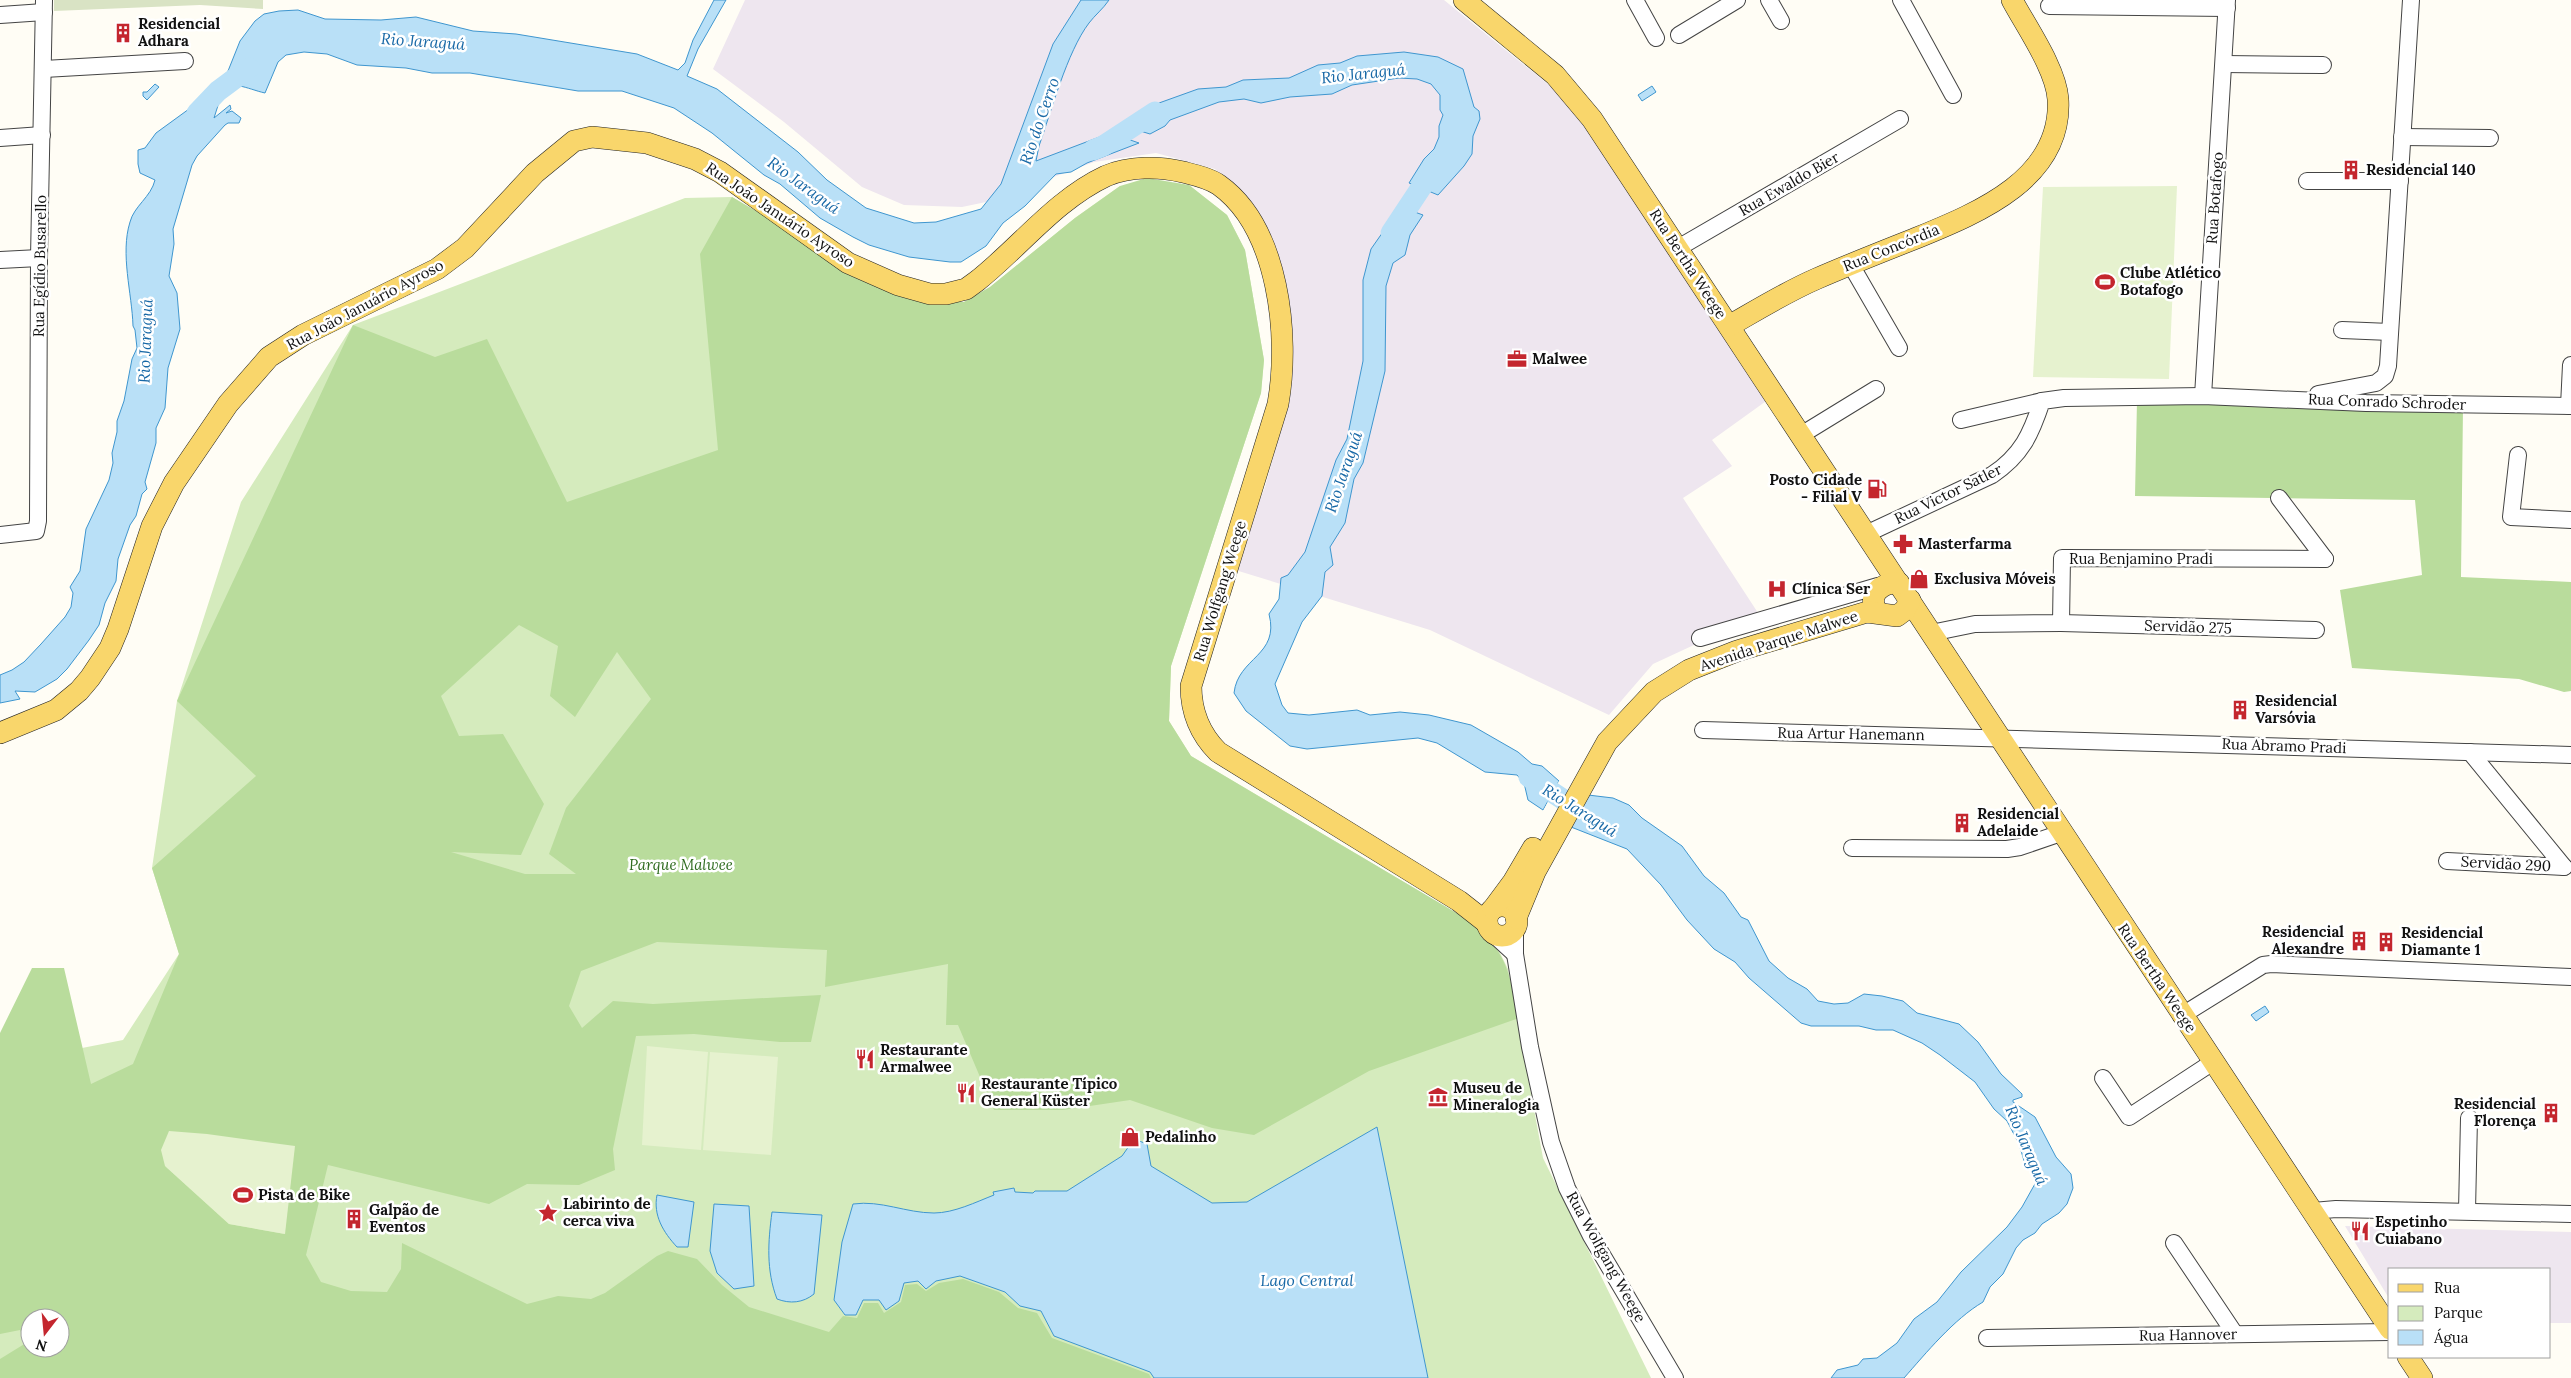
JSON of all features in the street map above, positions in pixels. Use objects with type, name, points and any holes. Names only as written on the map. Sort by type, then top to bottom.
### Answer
[{"type":"main road","name":"Rua Bertha Weege","points":[[1464,0],[1566,86],[1592,119],[1881,556],[1903,599],[1928,629],[2388,1327]]},
{"type":"main road","name":"Rua Concórdia","points":[[1729,326],[1799,287],[1983,208],[2024,180],[2043,157],[2052,141],[2058,120],[2058,98],[2052,77],[2012,0]]},
{"type":"main road","name":"Rua João Januário Ayroso","points":[[0,733],[56,710],[79,692],[90,678],[110,648],[152,526],[174,483],[190,455],[228,404],[269,357],[303,335],[437,269],[466,248],[535,173],[574,141],[592,137],[646,143],[695,159],[720,172],[848,262],[898,285],[930,294],[946,294],[966,289],[1058,209],[1082,190],[1107,176],[1129,170],[1166,167],[1198,176]]},
{"type":"main road","name":"Rua Wolfgang Weege","points":[[1198,176],[1218,184],[1254,222],[1271,260],[1280,322],[1283,363],[1278,404],[1191,686],[1191,703],[1194,718],[1208,743],[1218,752],[1490,919]]},
{"type":"main road","points":[[1881,556],[1877,597],[1889,616],[1903,599]]},
{"type":"main road","name":"Avenida Parque Malwee","points":[[1490,919],[1513,882],[1544,842],[1579,780],[1604,726],[1619,707],[1656,674],[1680,660],[1722,641],[1877,597],[1886,583],[1903,599]]},
{"type":"main road","name":"Avenida Parque Malwee","points":[[1516,922],[1544,842]]},
{"type":"main road","points":[[1490,919],[1507,907],[1516,922]]},
{"type":"main road","points":[[2409,1358],[2422,1378]]},
{"type":"street","points":[[1635,0],[1656,38]]},
{"type":"street","points":[[1679,35],[1737,0]]},
{"type":"street","points":[[1769,0],[1780,21]]},
{"type":"street","points":[[1901,0],[1952,95]]},
{"type":"street","points":[[2291,399],[2376,383],[2385,376],[2388,366],[2411,0]]},
{"type":"street","points":[[2049,6],[2227,4]]},
{"type":"street","name":"Rua Botafogo","points":[[2202,396],[2227,4]]},
{"type":"street","points":[[0,15],[44,6]]},
{"type":"street","name":"Rua Egídio Busarello","points":[[0,535],[36,531],[38,522],[39,258],[44,6]]},
{"type":"street","points":[[44,69],[185,61]]},
{"type":"street","points":[[2224,64],[2323,65]]},
{"type":"street","name":"Rua Ewaldo Bier","points":[[1678,248],[1900,119]]},
{"type":"street","points":[[0,138],[42,135]]},
{"type":"street","points":[[2402,137],[2490,138]]},
{"type":"street","points":[[2307,181],[2400,181]]},
{"type":"street","points":[[0,260],[39,258]]},
{"type":"street","points":[[1851,265],[1899,348]]},
{"type":"street","points":[[2342,330],[2390,332]]},
{"type":"street","points":[[2570,406],[2571,365]]},
{"type":"street","points":[[1801,435],[1876,389]]},
{"type":"street","points":[[1961,420],[2042,401],[2064,398],[2202,396]]},
{"type":"street","name":"Rua Conrado Schroder","points":[[2202,396],[2366,403],[2570,406]]},
{"type":"street","name":"Rua Victor Satler","points":[[1866,534],[1992,475],[2006,465],[2018,454],[2027,439],[2042,401]]},
{"type":"street","points":[[2518,455],[2511,517],[2571,520]]},
{"type":"street","name":"Rua Benjamino Pradi","points":[[2061,623],[2062,558],[2325,559],[2279,498]]},
{"type":"street","points":[[1700,638],[1877,597]]},
{"type":"street","points":[[1928,629],[1975,624],[2061,623]]},
{"type":"street","name":"Servidão 275","points":[[2061,623],[2316,630]]},
{"type":"street","name":"Rua Artur Hanemann","points":[[1703,730],[1998,737]]},
{"type":"street","name":"Rua Abramo Pradi","points":[[1998,737],[2571,755]]},
{"type":"street","name":"Servidão 290","points":[[2447,862],[2564,867],[2470,752]]},
{"type":"street","points":[[1852,848],[2007,849],[2020,847],[2061,833]]},
{"type":"street","name":"Rua Wolfgang Weege","points":[[1490,919],[1515,954]]},
{"type":"street","name":"Rua Wolfgang Weege","points":[[1516,922],[1515,954],[1530,1047],[1551,1142],[1567,1188],[1591,1236],[1674,1378]]},
{"type":"street","points":[[2182,1016],[2264,965],[2271,964],[2571,977]]},
{"type":"street","points":[[2103,1078],[2129,1117],[2213,1062]]},
{"type":"street","points":[[2467,1211],[2469,1118]]},
{"type":"street","points":[[2313,1211],[2336,1209],[2571,1214]]},
{"type":"street","points":[[2174,1243],[2235,1334]]},
{"type":"street","name":"Rua Hannover","points":[[1987,1338],[2388,1330]]},
{"type":"shaded area","name":"Malwee","points":[[745,0],[1444,0],[1581,111],[1769,399],[1712,440],[1732,466],[1683,498],[1762,619],[1709,638],[1653,664],[1609,715],[1430,630],[1232,569],[1265,487],[1291,392],[1292,327],[1279,262],[1269,231],[1250,204],[1215,169],[1156,153],[1094,162],[986,202],[962,207],[904,205],[862,187],[784,122],[713,69]]},
{"type":"shaded area","points":[[2345,1226],[2571,1232],[2571,1323],[2551,1323],[2551,1268],[2388,1268],[2388,1297]]},
{"type":"green space","points":[[54,0],[263,0],[263,9],[200,5],[54,11]]},
{"type":"green space","name":"Parque Malwee","points":[[1147,178],[1189,185],[1227,215],[1245,250],[1264,360],[1261,393],[1171,666],[1169,721],[1191,756],[1475,924],[1495,947],[1506,967],[1519,1018],[1369,1071],[1254,1135],[1212,1128],[1130,1100],[1063,1110],[994,1110],[958,1025],[946,1025],[948,964],[825,987],[827,950],[657,942],[581,971],[569,1006],[582,1028],[613,1001],[653,1004],[821,995],[811,1042],[780,1042],[694,1034],[636,1036],[613,1149],[615,1170],[579,1185],[527,1184],[489,1204],[328,1165],[306,1255],[321,1282],[351,1291],[387,1292],[401,1269],[402,1243],[527,1304],[558,1296],[591,1299],[605,1293],[657,1256],[668,1251],[697,1259],[722,1285],[749,1307],[829,1332],[843,1316],[857,1318],[864,1303],[878,1303],[884,1313],[901,1302],[905,1285],[917,1284],[926,1291],[939,1283],[963,1279],[999,1292],[1018,1308],[1037,1313],[1052,1338],[1149,1374],[1151,1378],[0,1378],[0,1359],[20,1347],[20,1358],[70,1358],[70,1308],[20,1308],[20,1330],[0,1334],[0,1033],[32,968],[64,968],[91,1084],[133,1064],[179,954],[152,868],[256,776],[177,701],[353,325],[435,357],[487,339],[567,502],[718,450],[700,254],[732,197],[866,276],[930,301],[964,302],[990,287],[1075,218],[1120,186]],"holes":[[[519,625],[558,646],[550,696],[575,717],[617,652],[651,699],[566,808],[549,854],[576,874],[525,874],[451,852],[521,855],[544,804],[503,734],[459,736],[441,696]],[[165,1166],[285,1234],[229,1224]]]},
{"type":"green space","name":"Parque Malwee","points":[[1189,185],[1227,215],[1245,250],[1264,360],[1261,393],[1171,666],[1169,721],[1191,756],[1475,924],[1496,945],[1508,969],[1543,1158],[1651,1378],[0,1378],[0,1064],[123,1040],[179,954],[152,868],[177,701],[241,502],[353,325],[685,198],[732,197],[866,276],[930,301],[964,302],[990,287],[1075,218],[1120,186]]},
{"type":"green space","name":"Clube Atlético Botafogo","points":[[2177,186],[2169,379],[2033,377],[2043,187]]},
{"type":"green space","points":[[2137,401],[2463,407],[2461,577],[2571,582],[2571,691],[2564,692],[2519,679],[2352,668],[2340,590],[2422,575],[2415,500],[2135,496]]},
{"type":"green space","points":[[647,1046],[708,1052],[701,1150],[642,1145]]},
{"type":"green space","points":[[710,1052],[778,1057],[771,1155],[703,1150]]},
{"type":"green space","name":"Pista de Bike","points":[[169,1131],[207,1134],[295,1146],[285,1234],[229,1224],[165,1166],[161,1150]]},
{"type":"water","name":"Rio do Cerro","points":[[714,0],[726,0],[698,49],[687,76],[717,89],[798,152],[827,180],[866,208],[914,223],[936,222],[981,209],[1001,184],[1053,44],[1081,0],[1109,0],[1089,23],[1074,50],[1054,100],[1036,161],[1110,133],[1139,143],[1087,163],[1071,172],[1056,174],[1025,206],[1003,223],[986,246],[961,262],[950,262],[909,257],[869,245],[853,237],[820,218],[780,184],[764,175],[712,133],[674,108],[622,91],[578,91],[470,73],[432,73],[406,68],[357,65],[327,54],[304,52],[286,55],[278,62],[265,93],[233,85],[227,86],[216,93],[221,96],[214,118],[230,105],[231,109],[226,113],[232,111],[241,118],[239,123],[228,123],[225,125],[197,156],[192,165],[173,229],[174,244],[169,276],[177,293],[180,329],[168,368],[165,408],[156,428],[156,443],[145,482],[147,489],[142,494],[136,516],[130,525],[118,559],[116,581],[105,603],[99,625],[67,669],[57,679],[35,692],[15,691],[20,699],[0,703],[0,675],[24,662],[65,617],[71,607],[73,593],[70,587],[80,571],[86,529],[109,480],[113,463],[112,453],[117,432],[117,421],[124,401],[132,359],[137,348],[127,274],[127,234],[132,216],[150,191],[155,180],[140,173],[138,150],[145,148],[156,133],[189,109],[228,71],[240,41],[255,21],[264,14],[298,10],[325,19],[381,20],[416,17],[473,31],[516,34],[637,54],[678,70],[685,63],[693,40]]},
{"type":"water","points":[[1404,52],[1438,57],[1463,69],[1474,107],[1479,111],[1480,119],[1473,136],[1472,154],[1464,166],[1438,195],[1409,183],[1424,159],[1434,149],[1439,137],[1439,126],[1443,115],[1440,110],[1440,95],[1431,84],[1417,79],[1399,78],[1352,85],[1332,94],[1290,97],[1261,103],[1244,99],[1219,102],[1170,120],[1165,126],[1150,134],[1124,126],[1137,120],[1159,103],[1198,89],[1226,87],[1243,80],[1289,78],[1318,65],[1340,63],[1357,56]]},
{"type":"water","points":[[155,84],[159,87],[147,100],[143,96],[143,92],[147,92]]},
{"type":"water","points":[[1652,86],[1656,92],[1642,101],[1638,95]]},
{"type":"water","points":[[1398,206],[1423,215],[1410,235],[1405,255],[1393,263],[1386,286],[1385,371],[1363,463],[1354,479],[1345,523],[1330,547],[1333,565],[1325,572],[1322,596],[1302,622],[1275,684],[1282,705],[1288,713],[1309,715],[1357,710],[1370,715],[1400,712],[1429,715],[1471,725],[1518,752],[1532,764],[1542,766],[1559,781],[1543,810],[1528,800],[1524,783],[1517,775],[1485,772],[1437,743],[1418,738],[1307,749],[1290,746],[1246,711],[1234,693],[1237,681],[1243,671],[1264,648],[1269,639],[1271,628],[1269,614],[1279,599],[1281,578],[1288,575],[1305,552],[1336,460],[1347,439],[1363,361],[1363,280],[1371,249],[1392,219]]},
{"type":"water","points":[[1588,795],[1613,798],[1629,805],[1642,818],[1682,846],[1704,876],[1724,893],[1741,917],[1748,920],[1769,961],[1788,978],[1807,989],[1818,1001],[1834,1004],[1848,1003],[1864,994],[1882,996],[1903,1001],[1917,1013],[1959,1024],[1978,1042],[2001,1074],[2022,1094],[2022,1097],[2013,1100],[2013,1102],[2035,1117],[2056,1157],[2071,1174],[2073,1188],[2067,1204],[2059,1213],[2042,1224],[2035,1233],[2023,1240],[2016,1248],[2003,1274],[1990,1287],[1983,1302],[1951,1327],[1904,1378],[1831,1378],[1837,1370],[1858,1365],[1863,1359],[1877,1358],[1897,1343],[1914,1319],[1937,1302],[1961,1272],[2007,1227],[2022,1207],[2036,1182],[2030,1169],[2025,1164],[2019,1144],[2007,1121],[1994,1109],[1975,1082],[1922,1043],[1893,1030],[1876,1030],[1859,1026],[1811,1026],[1801,1023],[1749,978],[1735,962],[1714,949],[1687,920],[1661,885],[1627,849],[1571,827]]},
{"type":"water","points":[[2265,1006],[2269,1012],[2256,1021],[2251,1015]]},
{"type":"water","name":"Lago Central","points":[[1377,1127],[1428,1378],[1154,1378],[1150,1372],[1054,1336],[1041,1311],[1020,1306],[1005,1292],[960,1276],[936,1281],[926,1289],[918,1281],[904,1283],[899,1301],[886,1310],[879,1300],[863,1300],[856,1315],[845,1315],[834,1300],[842,1242],[853,1204],[884,1205],[913,1211],[942,1213],[994,1195],[993,1192],[1014,1188],[1015,1192],[1067,1191],[1122,1156],[1134,1139],[1147,1144],[1151,1166],[1212,1203],[1247,1202]]},
{"type":"water","points":[[657,1195],[694,1202],[688,1247],[677,1247],[663,1229],[656,1209]]},
{"type":"water","points":[[714,1204],[749,1206],[754,1286],[734,1289],[717,1273],[710,1251]]},
{"type":"water","points":[[772,1212],[822,1215],[814,1294],[801,1301],[787,1302],[777,1299],[773,1288],[769,1256]]},
{"type":"pier","points":[[1560,779],[1561,782],[1545,812],[1542,813]]},
{"type":"waterway","name":"Rio Jaraguá","points":[[197,113],[218,91],[249,68]]},
{"type":"waterway","name":"Rio Jaraguá","points":[[1093,150],[1103,146],[1155,112]]},
{"type":"waterway","name":"Rio Jaraguá","points":[[1391,233],[1436,165]]},
{"type":"waterway","name":"Rio Jaraguá","points":[[1529,777],[1587,815]]},
{"type":"place","name":"Residencial Adhara","points":[[123,33]]},
{"type":"place","name":"Residencial 140","points":[[2351,170]]},
{"type":"place","name":"Clube Atlético Botafogo","points":[[2105,282]]},
{"type":"place","name":"Malwee","points":[[1517,359]]},
{"type":"place","name":"Posto Cidade - Filial V","points":[[1877,489]]},
{"type":"place","name":"Masterfarma","points":[[1903,544]]},
{"type":"place","name":"Exclusiva Móveis","points":[[1919,579]]},
{"type":"place","name":"Clínica Ser","points":[[1777,589]]},
{"type":"place","name":"Residencial Varsóvia","points":[[2240,710]]},
{"type":"place","name":"Residencial Adelaide","points":[[1962,823]]},
{"type":"place","name":"Residencial Alexandre","points":[[2359,941]]},
{"type":"place","name":"Residencial Diamante 1","points":[[2386,942]]},
{"type":"place","name":"Restaurante Armalwee","points":[[865,1059]]},
{"type":"place","name":"Restaurante Típico General Küster","points":[[966,1093]]},
{"type":"place","name":"Museu de Mineralogia","points":[[1438,1097]]},
{"type":"place","name":"Residencial Florença","points":[[2551,1113]]},
{"type":"place","name":"Pedalinho","points":[[1130,1137]]},
{"type":"place","name":"Pista de Bike","points":[[243,1195]]},
{"type":"place","name":"Labirinto de cerca viva","points":[[548,1213]]},
{"type":"place","name":"Galpão de Eventos","points":[[354,1219]]},
{"type":"place","name":"Espetinho Cuiabano","points":[[2360,1231]]}]
